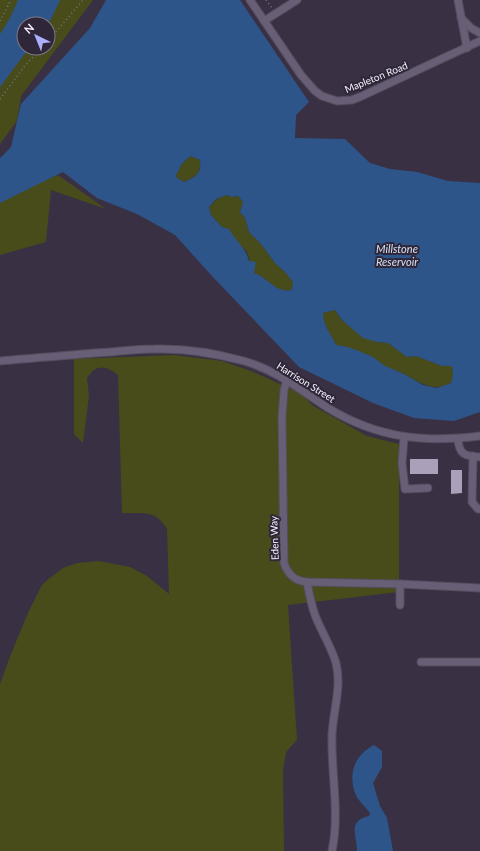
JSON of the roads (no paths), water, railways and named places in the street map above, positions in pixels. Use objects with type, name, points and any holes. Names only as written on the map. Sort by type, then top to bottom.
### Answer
[{"type":"street","name":"Mapleton Road","points":[[250,0],[312,87],[322,96],[337,101],[352,100],[362,96],[480,42]]},
{"type":"street","points":[[264,21],[297,0]]},
{"type":"street","points":[[458,0],[467,48]]},
{"type":"street","points":[[461,18],[471,28],[480,33]]},
{"type":"street","name":"Harrison Street","points":[[0,360],[146,349],[208,353],[242,361],[263,368],[287,380],[330,409],[372,429],[404,437],[428,440],[458,439],[480,436]]},
{"type":"street","name":"Eden Way","points":[[287,380],[284,390],[282,417],[284,563],[290,574],[295,579],[307,582],[400,584],[480,588]]},
{"type":"street","points":[[404,437],[402,463],[405,489],[428,488]]},
{"type":"street","points":[[458,439],[459,450],[465,454],[476,456],[472,502],[478,509],[480,509]]},
{"type":"street","points":[[307,582],[316,616],[328,641],[336,664],[338,691],[332,734],[332,763],[335,796],[334,841],[332,851]]},
{"type":"street","points":[[400,584],[400,605]]},
{"type":"street","points":[[420,662],[480,662]]},
{"type":"water","points":[[18,0],[60,0],[52,16],[16,16],[16,56],[23,56],[0,87],[0,34],[10,18]]},
{"type":"water","name":"Millstone Reservoir","points":[[106,0],[240,0],[309,102],[296,115],[295,138],[345,139],[370,163],[390,169],[417,172],[448,181],[480,183],[480,412],[454,421],[414,418],[373,403],[299,367],[175,235],[137,214],[97,198],[63,172],[0,203],[0,158],[11,147],[21,104],[90,28]],"holes":[[[190,156],[200,160],[200,169],[194,177],[184,182],[177,178],[176,175],[182,164]],[[227,195],[232,197],[238,196],[243,202],[240,212],[245,218],[249,232],[293,282],[292,290],[277,288],[254,273],[256,262],[249,261],[248,256],[229,229],[222,227],[211,215],[209,207],[216,199]],[[335,310],[342,320],[363,338],[388,343],[407,357],[416,356],[442,366],[452,366],[453,375],[451,383],[437,388],[423,385],[404,374],[385,366],[373,357],[348,347],[336,345],[326,325],[323,313]]]},
{"type":"water","points":[[374,745],[382,751],[382,767],[373,783],[380,806],[387,818],[393,851],[357,851],[355,834],[356,825],[358,821],[369,816],[370,813],[356,796],[352,778],[353,771],[362,754]]}]
